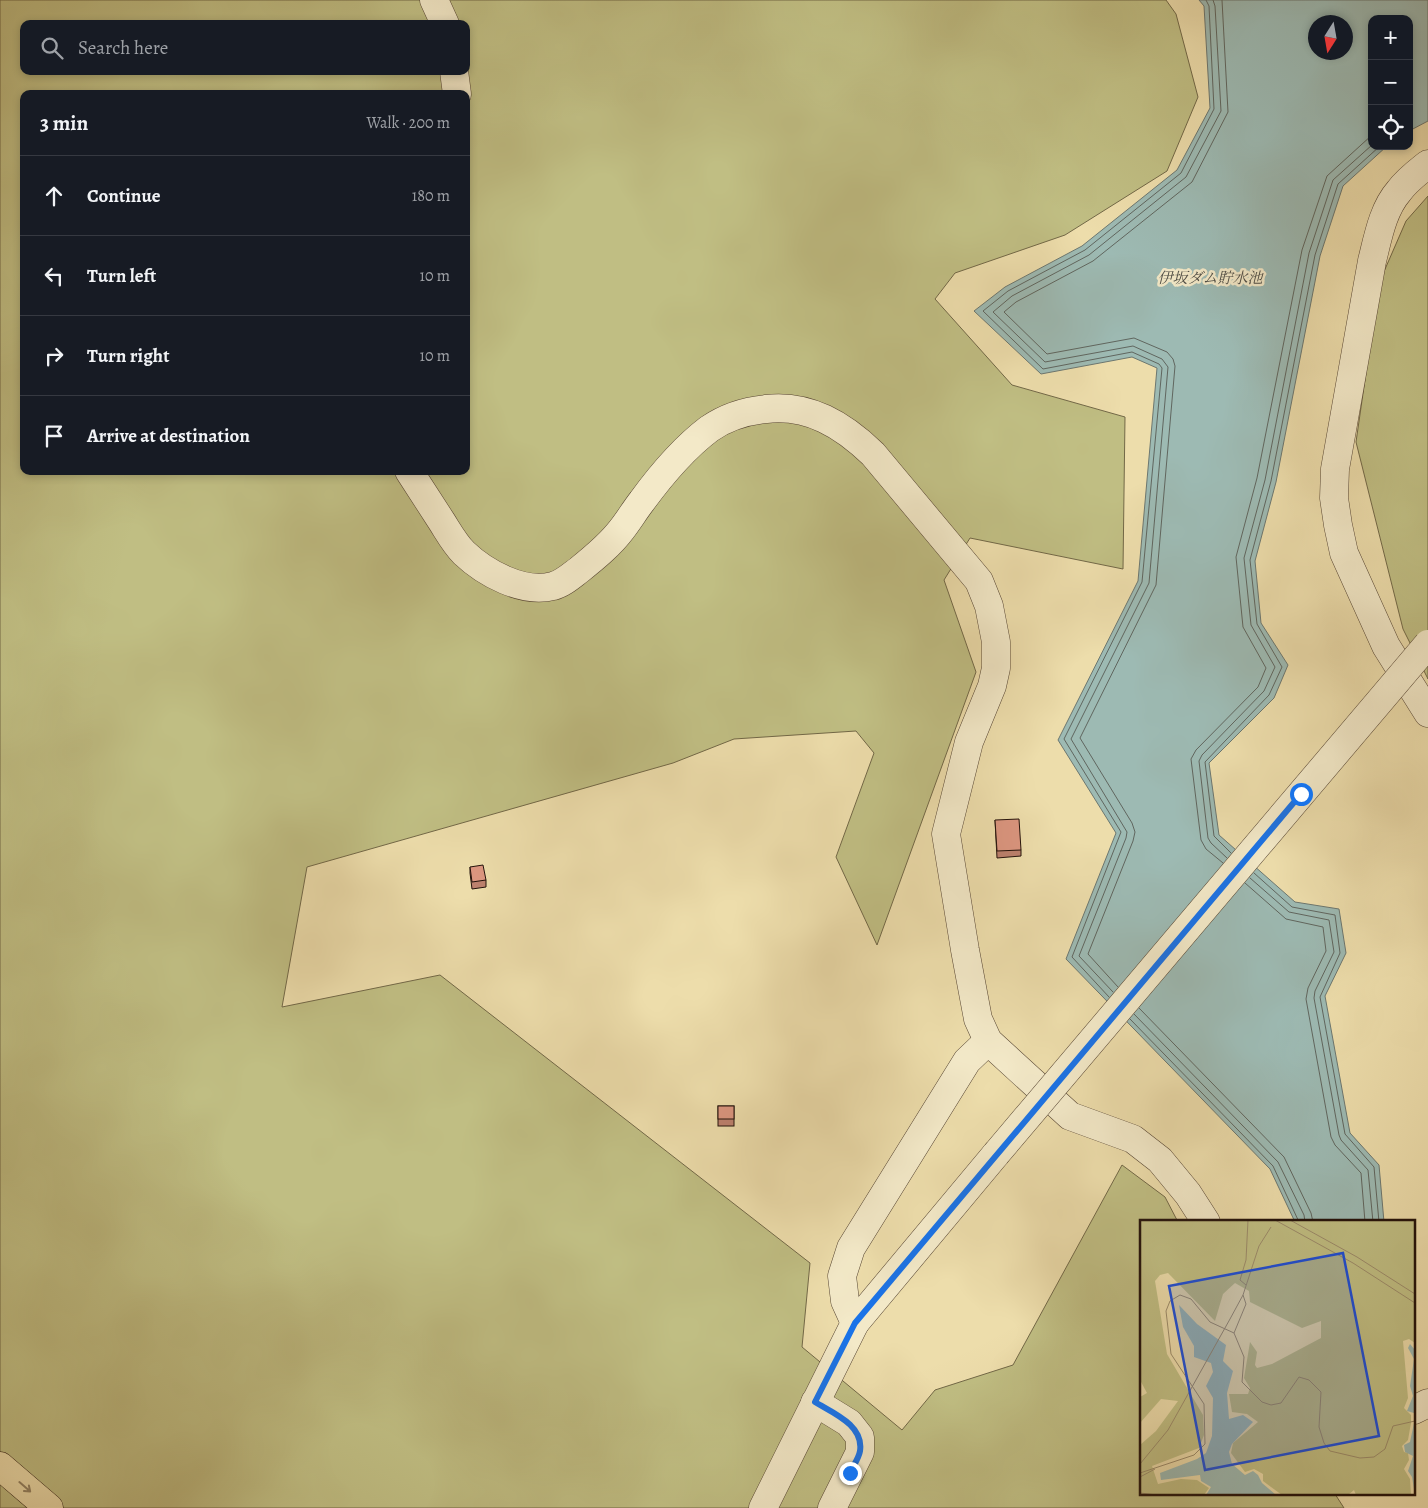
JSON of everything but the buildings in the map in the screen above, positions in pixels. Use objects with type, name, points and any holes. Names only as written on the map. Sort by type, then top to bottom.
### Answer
[{"type":"highway","points":[[0,1466],[49,1508]]},
{"type":"street","points":[[434,0],[443,20]]},
{"type":"street","points":[[455,75],[456,90]]},
{"type":"street","points":[[1428,164],[1398,192],[1388,208],[1379,232],[1372,260],[1335,469],[1334,498],[1344,553],[1386,646],[1428,714]]},
{"type":"street","points":[[412,475],[454,541],[464,553],[490,572],[508,582],[538,589],[555,586],[573,575],[601,552],[622,530],[642,500],[678,457],[710,429],[727,419],[750,411],[780,408],[806,412],[833,422],[859,440],[873,454],[980,581],[991,615],[996,642],[996,668],[992,686],[969,742],[946,834],[978,1019],[988,1041],[1070,1116],[1134,1139],[1160,1160],[1188,1194],[1205,1220]]},
{"type":"street","points":[[764,1508],[855,1323],[1428,644]]},
{"type":"street","points":[[855,1323],[845,1301],[842,1276],[851,1248],[967,1061],[988,1041]]},
{"type":"street","points":[[815,1402],[849,1423],[860,1437],[860,1452],[832,1508]]},
{"type":"street","points":[[1416,1409],[1428,1403]]},
{"type":"shaded area","points":[[0,0],[1166,0],[1176,14],[1198,97],[1167,171],[1065,235],[955,273],[935,299],[1012,385],[1125,417],[1123,569],[970,538],[944,580],[976,672],[877,945],[836,857],[874,753],[856,731],[734,739],[673,763],[307,867],[282,1007],[440,975],[810,1263],[802,1347],[902,1430],[935,1390],[1013,1365],[1122,1165],[1165,1197],[1177,1220],[1140,1220],[1140,1496],[1336,1496],[1344,1508],[0,1508]]},
{"type":"shaded area","points":[[1428,196],[1428,679],[1403,629],[1356,442],[1379,283],[1406,221]]},
{"type":"water","name":"伊坂ダム貯水池","points":[[1199,0],[1428,0],[1428,121],[1413,129],[1413,15],[1368,15],[1368,150],[1383,150],[1343,186],[1320,256],[1276,482],[1255,561],[1261,623],[1288,665],[1274,698],[1209,763],[1219,835],[1295,902],[1339,909],[1346,953],[1325,996],[1350,1133],[1379,1165],[1384,1220],[1294,1220],[1270,1169],[1066,959],[1116,833],[1058,740],[1138,581],[1157,368],[1132,357],[1041,374],[974,311],[1005,287],[1082,246],[1177,170],[1210,108],[1204,6]]},
{"type":"route","points":[[850,1473],[860,1452],[860,1437],[849,1423],[815,1402],[855,1323],[1301,794]]}]
